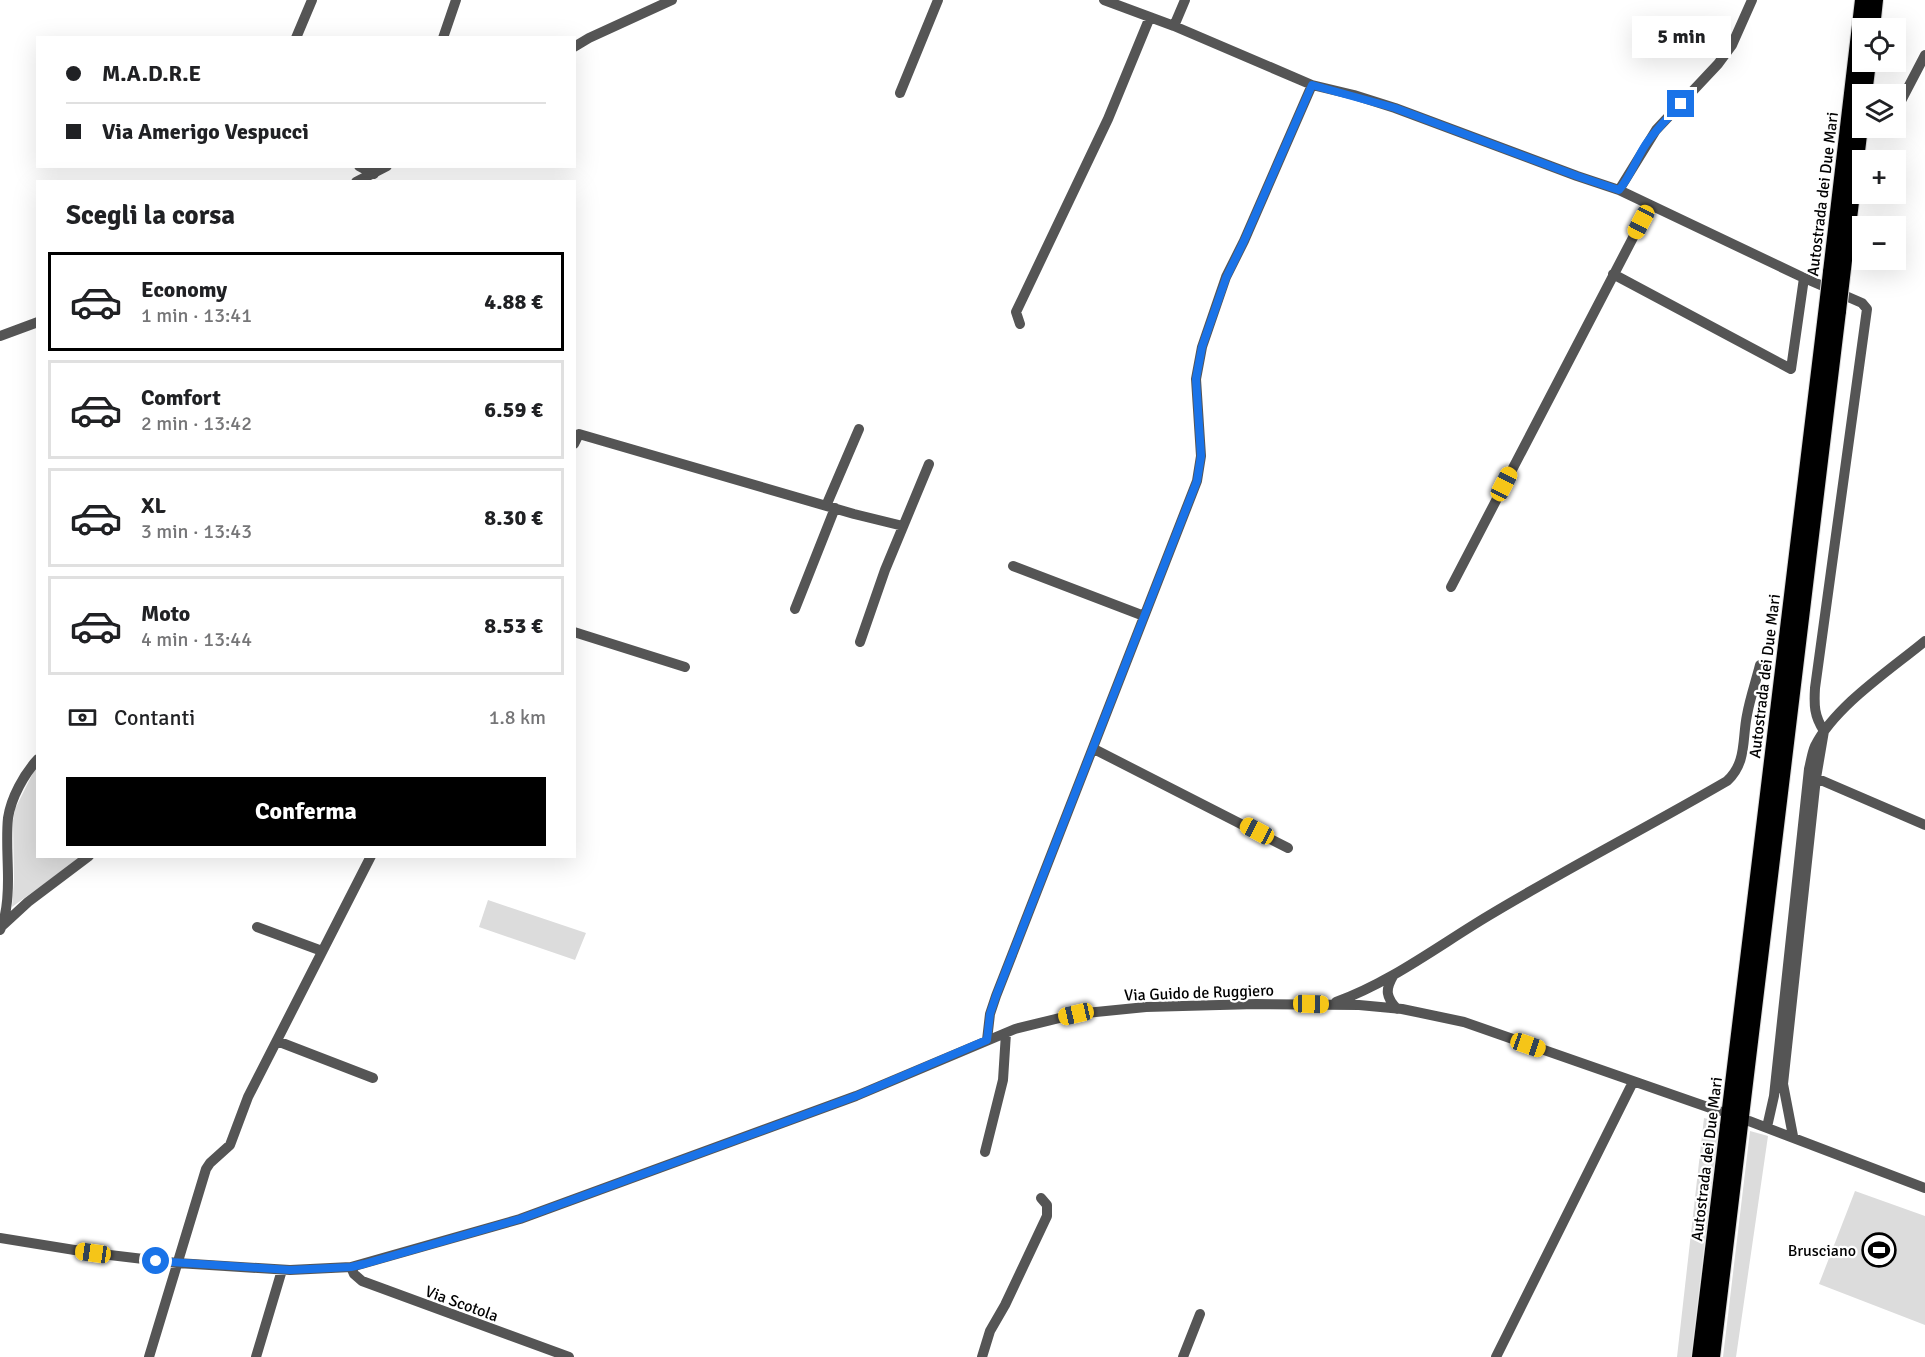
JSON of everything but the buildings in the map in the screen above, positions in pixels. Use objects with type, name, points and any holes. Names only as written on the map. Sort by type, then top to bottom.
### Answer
[{"type":"highway","name":"Autostrada dei Due Mari","points":[[1712,1357],[1836,274],[1863,0]]},
{"type":"highway","points":[[1873,18],[1875,0]]},
{"type":"highway","name":"Autostrada dei Due Mari","points":[[1836,274],[1857,138]]},
{"type":"highway","name":"Autostrada dei Due Mari","points":[[1700,1357],[1832,308]]},
{"type":"street","points":[[297,36],[312,0]]},
{"type":"street","points":[[444,36],[456,0]]},
{"type":"street","points":[[576,46],[672,0]]},
{"type":"street","points":[[900,93],[938,0]]},
{"type":"street","points":[[1104,0],[1174,26],[1312,85],[1395,108],[1619,190],[1862,303],[1867,309],[1815,688],[1816,720],[1824,731],[1816,778],[1783,1084],[1793,1136]]},
{"type":"street","points":[[1174,26],[1185,0]]},
{"type":"street","points":[[1619,190],[1656,130],[1718,64],[1732,45],[1752,0]]},
{"type":"street","points":[[1020,324],[1016,312],[1108,119],[1150,17]]},
{"type":"street","points":[[1906,90],[1925,55]]},
{"type":"street","points":[[987,1040],[990,1014],[996,996],[1197,481],[1201,456],[1196,379],[1202,347],[1212,314],[1312,85]]},
{"type":"street","points":[[372,178],[384,168]]},
{"type":"street","points":[[1451,587],[1650,205]]},
{"type":"street","points":[[1613,274],[1791,369],[1804,278]]},
{"type":"street","points":[[0,336],[36,323]]},
{"type":"street","points":[[795,609],[859,429]]},
{"type":"street","points":[[576,440],[579,434],[903,526]]},
{"type":"street","points":[[860,642],[903,526],[929,464]]},
{"type":"street","points":[[1013,566],[1144,616]]},
{"type":"street","points":[[576,633],[685,668]]},
{"type":"street","points":[[1767,1127],[1774,1096],[1809,769],[1814,749],[1824,731],[1848,705],[1920,650],[1925,641]]},
{"type":"street","points":[[1329,1004],[1362,992],[1393,976],[1488,916],[1727,781],[1735,773],[1742,758],[1747,715],[1760,665]]},
{"type":"street","points":[[1094,749],[1288,848]]},
{"type":"street","points":[[1,928],[8,894],[8,819],[21,784],[36,761]]},
{"type":"street","points":[[1816,778],[1925,825]]},
{"type":"street","points":[[1,928],[28,902],[86,858]]},
{"type":"street","points":[[149,1357],[206,1169],[230,1145],[249,1097],[369,858]]},
{"type":"street","points":[[256,927],[322,951]]},
{"type":"street","points":[[1393,976],[1387,990],[1388,997],[1397,1008]]},
{"type":"street","name":"Via Guido de Ruggiero","points":[[0,1238],[81,1252],[177,1263],[282,1270],[351,1267],[520,1219],[856,1096],[987,1040],[1026,1026],[1076,1014],[1146,1007],[1329,1004],[1397,1008],[1464,1022],[1719,1111]]},
{"type":"street","points":[[985,1152],[1003,1080],[1006,1033]]},
{"type":"street","points":[[277,1041],[372,1078]]},
{"type":"street","points":[[1496,1357],[1634,1082]]},
{"type":"street","points":[[1749,1121],[1925,1188]]},
{"type":"street","points":[[982,1357],[990,1331],[1005,1305],[1047,1216],[1047,1205],[1041,1198]]},
{"type":"street","name":"Via Scotola","points":[[351,1267],[354,1274],[362,1281],[569,1357]]},
{"type":"street","points":[[256,1357],[282,1270]]},
{"type":"street","points":[[1183,1357],[1200,1314]]},
{"type":"shaded area","points":[[36,767],[36,858],[80,858],[12,907],[13,820],[15,809]]},
{"type":"shaded area","points":[[488,900],[586,933],[575,960],[479,927]]},
{"type":"shaded area","points":[[1704,1118],[1719,1122],[1691,1357],[1677,1357]]},
{"type":"shaded area","points":[[1750,1131],[1768,1136],[1736,1357],[1723,1357]]},
{"type":"shaded area","name":"Brusciano","points":[[1855,1191],[1925,1216],[1925,1325],[1819,1284]]},
{"type":"place","name":"Brusciano","points":[[1879,1250]]},
{"type":"route","points":[[156,1261],[290,1270],[351,1267],[364,1264],[520,1219],[856,1096],[987,1040],[990,1014],[996,996],[1197,481],[1201,456],[1196,379],[1202,347],[1212,314],[1312,85],[1395,108],[1619,190],[1656,130],[1681,104]]}]
